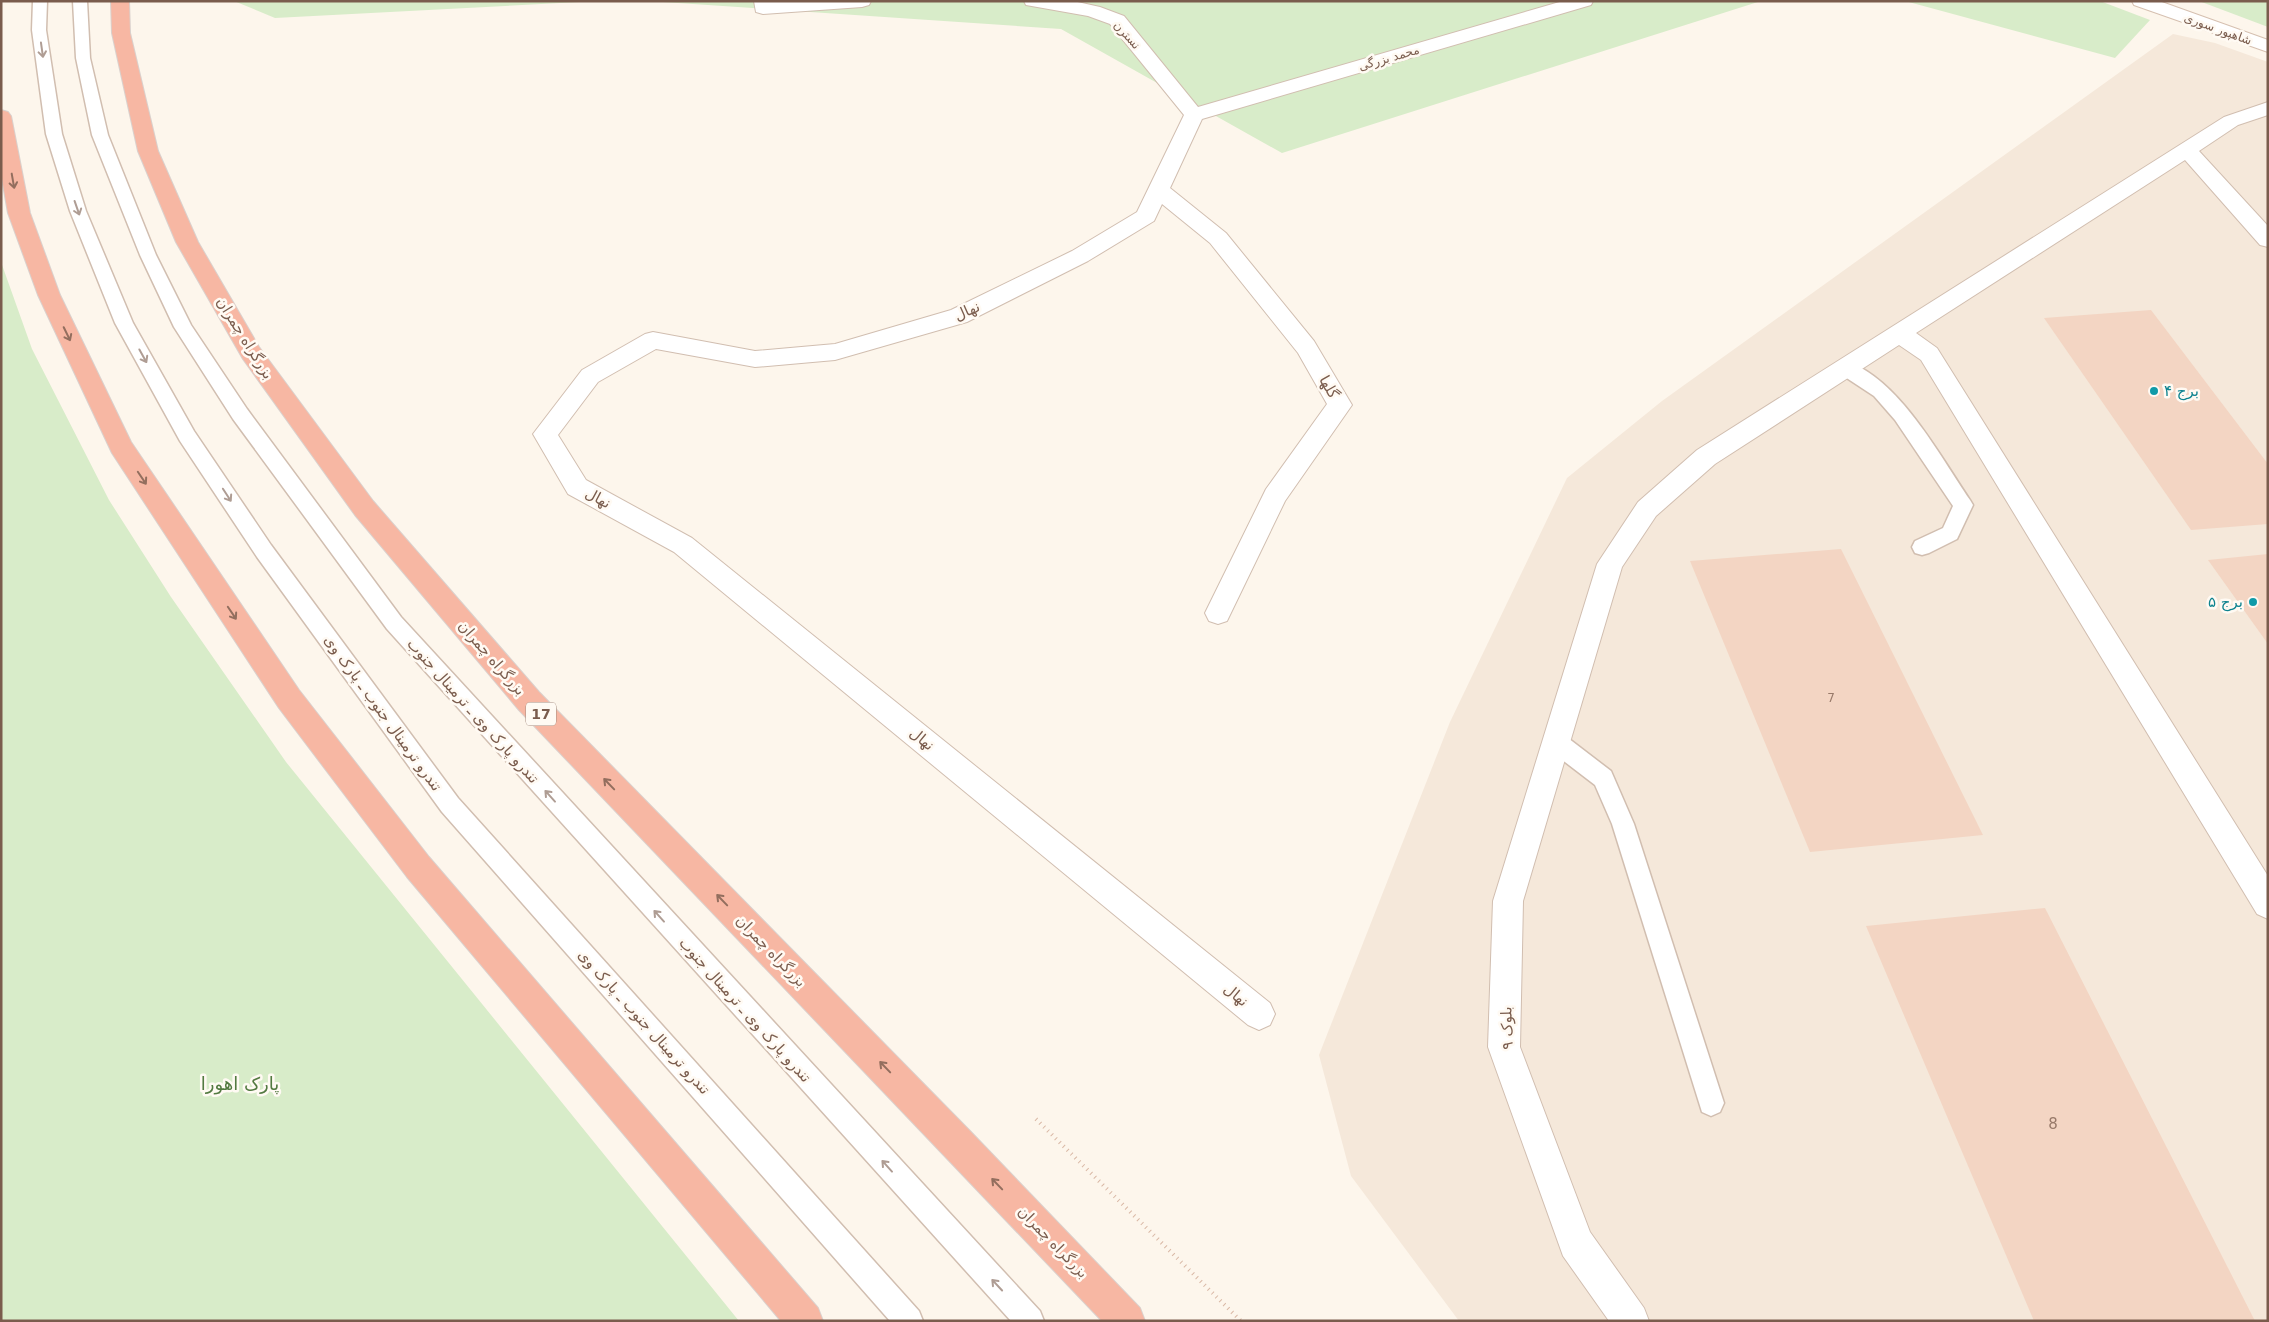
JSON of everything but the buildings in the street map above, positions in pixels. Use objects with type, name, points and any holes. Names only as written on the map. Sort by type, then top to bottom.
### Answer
[{"type":"highway","name":"بزرگراه چمران","points":[[120,1],[121,34],[148,151],[187,242],[251,353],[364,508],[529,701],[958,1143],[1127,1321]]},
{"type":"highway","points":[[1,116],[19,213],[45,286],[121,446],[278,683],[418,867],[805,1321]]},
{"type":"street","points":[[763,4],[862,1]]},
{"type":"street","name":"نسترن","points":[[1033,1],[1093,11],[1117,20],[1194,115]]},
{"type":"street","name":"محمد بزرگی","points":[[1194,115],[1584,1]]},
{"type":"street","name":"شاهپور سوری","points":[[2141,1],[2268,46]]},
{"type":"street","name":"بلوک ۹","points":[[1632,1321],[1576,1243],[1504,1047],[1508,901],[1610,564],[1647,509],[1706,457],[2231,121],[2268,108]]},
{"type":"street","name":"نهال","points":[[1194,115],[1146,216],[1080,256],[959,316],[835,352],[754,359],[653,340],[590,376],[545,434],[577,487],[683,545],[1259,1014]]},
{"type":"street","points":[[2187,150],[2268,240]]},
{"type":"street","name":"گلها","points":[[1158,190],[1218,238],[1306,347],[1340,406],[1275,496],[1218,613]]},
{"type":"street","points":[[1899,333],[1929,354],[2268,904]]},
{"type":"lane","name":"تندرو ترمینال جنوب ـ پارک وی","points":[[40,1],[39,30],[54,134],[78,211],[124,323],[187,436],[264,551],[450,805],[909,1321]]},
{"type":"lane","name":"تندرو پارک وی ـ ترمینال جنوب","points":[[80,1],[83,58],[100,135],[148,255],[183,327],[240,414],[394,623],[1030,1321]]},
{"type":"lane","points":[[1845,368],[1880,391],[1902,414],[1963,505],[1950,533],[1922,547]]},
{"type":"lane","points":[[1556,742],[1603,778],[1619,816],[1711,1103]]},
{"type":"path","points":[[1036,1119],[1242,1321]]},
{"type":"shaded area","points":[[2173,34],[2215,43],[2268,62],[2268,1321],[1459,1321],[1351,1176],[1319,1055],[1450,722],[1567,478],[1662,401]]},
{"type":"green space","points":[[234,1],[598,1],[275,18]]},
{"type":"green space","points":[[648,1],[1761,1],[1282,153],[1061,29]]},
{"type":"green space","points":[[1905,1],[2100,1],[2150,20],[2115,58]]},
{"type":"green space","points":[[2199,1],[2268,1],[2268,27]]},
{"type":"green space","name":"پارک اهورا","points":[[1,262],[32,349],[109,500],[171,597],[286,762],[739,1321],[1,1321]]},
{"type":"place","name":"برج ۴","points":[[2154,391]]},
{"type":"place","name":"برج ۵","points":[[2253,602]]}]
